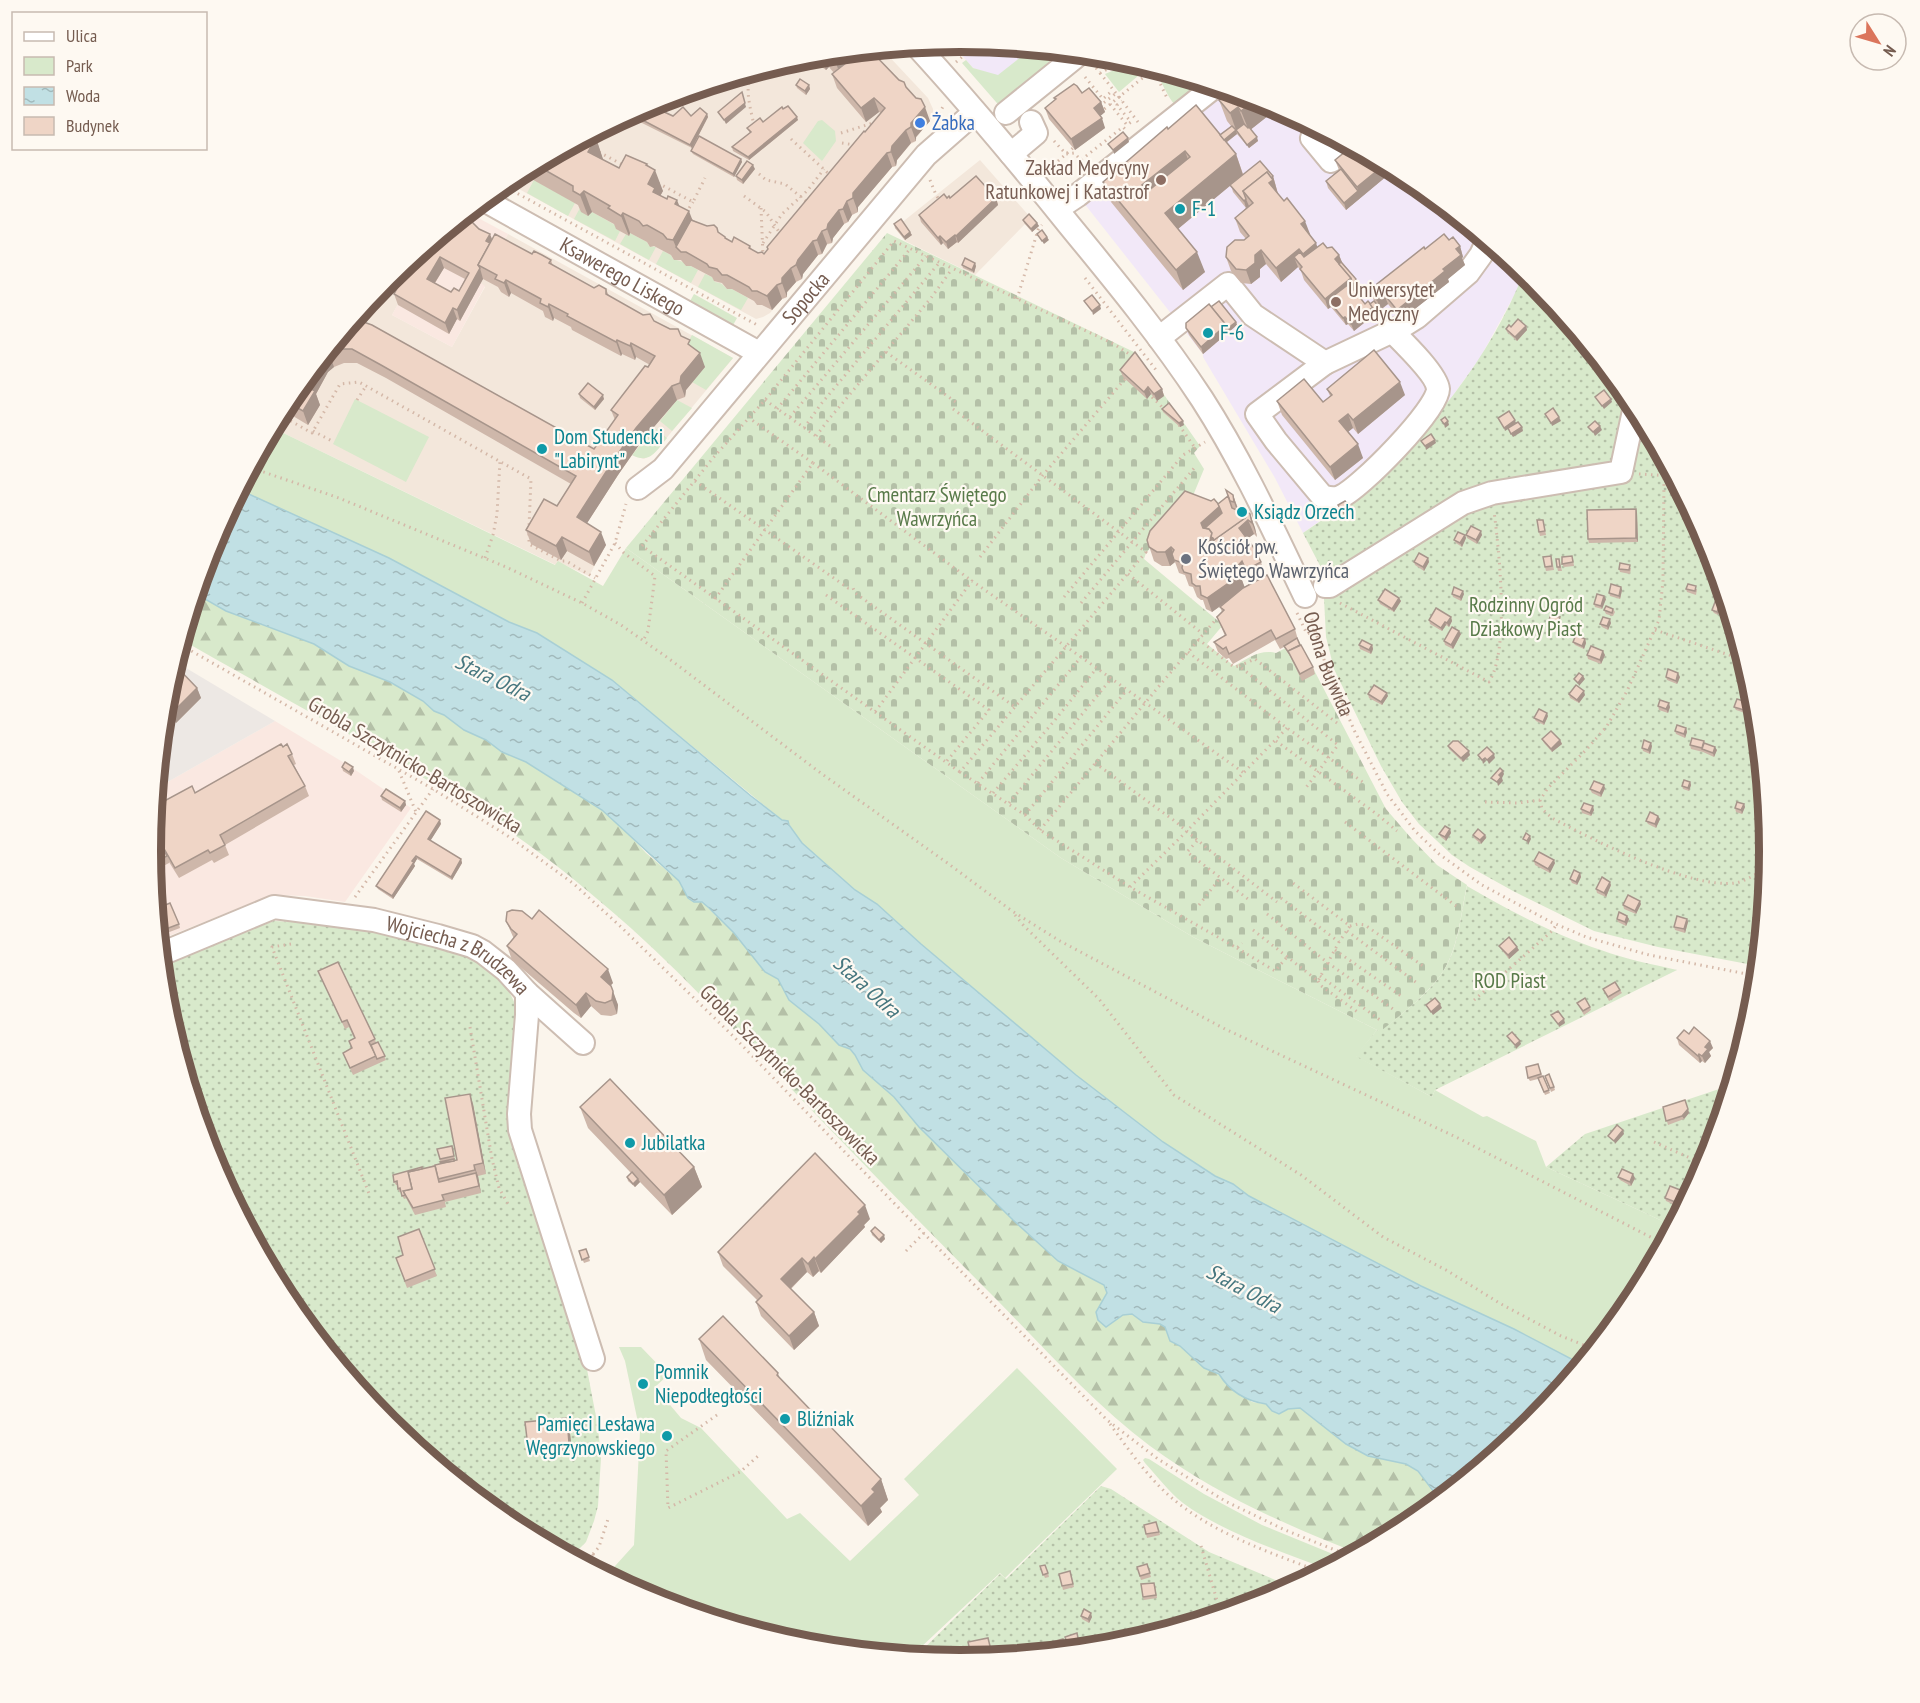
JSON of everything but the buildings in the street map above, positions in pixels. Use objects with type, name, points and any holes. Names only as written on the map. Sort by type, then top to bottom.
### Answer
[{"type":"street","name":"Odona Bujwida","points":[[924,53],[1057,209],[1159,338],[1202,399],[1268,517],[1299,600]]},
{"type":"street","points":[[1006,113],[1071,60]]},
{"type":"street","points":[[1057,209],[1078,195],[1208,92]]},
{"type":"street","name":"Sopocka","points":[[638,488],[663,469],[920,162],[975,112]]},
{"type":"street","points":[[1011,154],[1033,128]]},
{"type":"street","points":[[1313,135],[1312,138],[1331,161],[1344,151]]},
{"type":"street","name":"Ksawerego Liskego","points":[[492,205],[759,353]]},
{"type":"street","points":[[1392,331],[1435,377],[1438,390],[1432,405],[1406,438],[1350,492],[1332,499],[1322,496],[1276,441],[1257,414],[1324,363],[1417,317],[1468,273],[1484,249]]},
{"type":"street","points":[[1159,338],[1228,284],[1253,315],[1324,363]]},
{"type":"street","points":[[1328,586],[1463,503],[1492,493],[1621,472],[1632,420]]},
{"type":"street","name":"Wojciecha z Brudzewa","points":[[168,951],[274,907],[394,924],[472,946],[506,970],[527,993],[520,1130],[593,1359]]},
{"type":"street","points":[[527,993],[583,1042]]},
{"type":"path","points":[[954,63],[966,52]]},
{"type":"path","points":[[1100,73],[1111,67]]},
{"type":"path","points":[[1066,154],[1074,153],[1081,160],[1123,127],[1128,133],[1140,124],[1096,68]]},
{"type":"path","points":[[1094,88],[1091,94],[1101,105],[1145,75]]},
{"type":"path","points":[[1085,77],[1103,99],[1116,93]]},
{"type":"path","points":[[1155,77],[1168,102]]},
{"type":"path","points":[[748,81],[749,104],[754,126]]},
{"type":"path","points":[[1103,110],[1110,104],[1116,93]]},
{"type":"path","points":[[1110,104],[1127,125],[1131,122],[1117,105],[1122,101]]},
{"type":"path","points":[[841,133],[876,123]]},
{"type":"path","points":[[1033,128],[1043,127],[1066,154]]},
{"type":"path","points":[[791,139],[832,177]]},
{"type":"path","points":[[842,142],[846,145],[864,146]]},
{"type":"path","points":[[1034,182],[1073,148]]},
{"type":"path","points":[[599,152],[629,168]]},
{"type":"path","points":[[920,162],[936,195],[943,204]]},
{"type":"path","points":[[763,243],[787,209],[802,197],[825,170]]},
{"type":"path","points":[[759,174],[766,180],[785,184],[808,203]]},
{"type":"path","points":[[650,178],[693,202]]},
{"type":"path","points":[[683,218],[705,178]]},
{"type":"path","points":[[512,190],[763,328]]},
{"type":"path","points":[[744,195],[766,212],[781,235],[781,242]]},
{"type":"path","points":[[761,208],[763,243],[761,261],[767,258]]},
{"type":"path","points":[[1017,299],[1038,230],[1042,225],[1035,217]]},
{"type":"path","points":[[1136,354],[1132,356],[1114,344],[894,241],[765,400],[642,546],[874,712],[1025,815],[1040,830],[1130,887],[1275,971],[1287,957]]},
{"type":"path","points":[[777,409],[910,249]]},
{"type":"path","points":[[790,417],[926,256]]},
{"type":"path","points":[[804,428],[827,396],[939,263]]},
{"type":"path","points":[[816,436],[931,298],[952,269]]},
{"type":"path","points":[[1080,272],[1161,377]]},
{"type":"path","points":[[886,352],[957,403]]},
{"type":"path","points":[[980,557],[1043,475],[1126,378],[1133,383]]},
{"type":"path","points":[[313,431],[340,384],[359,382],[531,479],[529,544],[561,561],[566,561],[595,578]]},
{"type":"path","points":[[357,400],[366,386]]},
{"type":"path","points":[[1145,394],[1150,395],[1165,411]]},
{"type":"path","points":[[765,400],[830,446]]},
{"type":"path","points":[[953,409],[1146,552],[1082,630],[1064,646],[960,772]]},
{"type":"path","points":[[749,418],[972,581],[1244,772]]},
{"type":"path","points":[[1173,418],[1195,448]]},
{"type":"path","points":[[288,420],[333,442]]},
{"type":"path","points":[[1064,597],[1183,455],[1222,433]]},
{"type":"path","points":[[485,558],[497,514],[500,461]]},
{"type":"path","points":[[716,599],[813,463]]},
{"type":"path","points":[[1081,603],[1196,466]]},
{"type":"path","points":[[258,470],[339,498],[485,558],[582,603],[621,625],[1012,911],[1069,947],[1225,1029],[1456,1137],[1658,1241]]},
{"type":"path","points":[[1621,472],[1664,476],[1663,581],[1659,620],[1627,691],[1607,726],[1548,788],[1540,800],[1542,809],[1552,818],[1619,850],[1686,877],[1710,883],[1732,883],[1745,881],[1758,873]]},
{"type":"path","points":[[695,481],[848,588],[854,588],[855,593],[1015,708]]},
{"type":"path","points":[[582,603],[615,543],[625,505],[638,488]]},
{"type":"path","points":[[1328,586],[1332,599],[1489,682],[1494,673],[1501,640],[1498,542],[1492,493]]},
{"type":"path","points":[[615,543],[624,553],[655,576],[648,631],[643,641]]},
{"type":"path","points":[[1128,574],[1203,633]]},
{"type":"path","points":[[874,712],[972,581]]},
{"type":"path","points":[[826,595],[989,710],[946,762]]},
{"type":"path","points":[[1299,600],[1307,634],[1315,629]]},
{"type":"path","name":"Odona Bujwida","points":[[1299,600],[1315,629],[1325,663],[1355,732],[1388,794],[1415,831],[1439,854],[1482,885],[1586,937],[1649,955],[1749,974]]},
{"type":"path","points":[[1040,830],[1220,615]]},
{"type":"path","points":[[1655,630],[1735,657]]},
{"type":"path","points":[[1198,639],[1234,667],[1255,658],[1337,723]]},
{"type":"path","name":"Grobla Szczytnicko-Bartoszowicka","points":[[187,649],[433,789],[511,838],[574,885],[620,926],[734,1037],[1107,1420],[1158,1459],[1225,1501],[1277,1527],[1342,1553]]},
{"type":"path","points":[[1188,652],[1287,728],[1364,783]]},
{"type":"path","points":[[978,783],[1081,657]]},
{"type":"path","points":[[1239,666],[1338,745],[1305,789]]},
{"type":"path","points":[[993,793],[1096,669]]},
{"type":"path","points":[[1009,804],[1111,679]]},
{"type":"path","points":[[1025,815],[1127,691]]},
{"type":"path","points":[[1130,887],[1287,728]]},
{"type":"path","points":[[1276,741],[1397,831]]},
{"type":"path","points":[[1095,763],[1176,822],[1197,841],[1277,902]]},
{"type":"path","points":[[398,769],[416,813]]},
{"type":"path","points":[[345,916],[350,904],[433,789]]},
{"type":"path","points":[[1485,802],[1518,803],[1540,800]]},
{"type":"path","points":[[1345,822],[1456,906]]},
{"type":"path","points":[[1197,841],[1187,852],[1248,899]]},
{"type":"path","points":[[1199,905],[1220,878]]},
{"type":"path","points":[[1293,883],[1350,926]]},
{"type":"path","points":[[1281,898],[1339,942]]},
{"type":"path","points":[[1012,911],[1024,927],[1099,999],[1174,1095],[1285,1164],[1383,1237],[1446,1270],[1501,1304],[1587,1346]]},
{"type":"path","points":[[1267,914],[1328,963],[1393,1009]]},
{"type":"path","points":[[1318,981],[1346,931],[1350,926],[1358,924],[1365,925],[1426,968]]},
{"type":"path","points":[[1474,1000],[1557,924]]},
{"type":"path","points":[[1253,930],[1318,981],[1320,985],[1359,1013]]},
{"type":"path","points":[[1346,931],[1417,983]]},
{"type":"path","points":[[1237,948],[1242,943]]},
{"type":"path","points":[[291,944],[272,946],[370,1196]]},
{"type":"path","points":[[1335,950],[1401,996]]},
{"type":"path","points":[[1320,976],[1380,1020]]},
{"type":"path","points":[[470,1027],[492,1159],[499,1188],[508,1204]]},
{"type":"path","points":[[1654,1142],[1696,1161]]},
{"type":"path","points":[[906,1251],[924,1233]]},
{"type":"path","points":[[717,1415],[666,1451],[668,1508],[741,1472],[758,1455]]},
{"type":"path","points":[[1107,1420],[1142,1468],[1185,1509],[1219,1529],[1312,1569]]},
{"type":"path","points":[[586,1557],[593,1554],[599,1547],[609,1516]]},
{"type":"path","points":[[1201,1546],[1219,1607]]},
{"type":"path","points":[[593,1554],[594,1561]]},
{"type":"shaded area","points":[[959,52],[1024,55],[998,76],[973,68]]},
{"type":"shaded area","points":[[889,56],[928,98],[933,109],[933,116],[915,142],[897,160],[896,166],[892,167],[858,207],[857,212],[844,224],[833,238],[832,243],[827,245],[822,254],[818,255],[803,273],[801,279],[797,280],[786,298],[782,299],[770,313],[756,319],[516,187],[607,135],[654,113],[703,95],[804,68]]},
{"type":"shaded area","name":"Uniwersytet Medyczny","points":[[1196,89],[1266,113],[1360,160],[1404,187],[1446,218],[1487,251],[1520,282],[1480,358],[1446,405],[1401,454],[1358,494],[1303,533],[1275,478],[1203,354],[1072,188]]},
{"type":"shaded area","points":[[980,160],[1031,218],[975,275],[905,241],[895,228]]},
{"type":"shaded area","points":[[476,217],[508,234],[481,283],[485,286],[452,347],[392,315],[412,279],[409,273]]},
{"type":"shaded area","points":[[508,234],[733,358],[654,453],[644,459],[632,455],[618,475],[582,531],[606,545],[589,576],[558,562],[556,565],[281,432],[326,365],[359,325],[409,273],[412,279],[392,315],[452,347],[485,287],[480,284]]},
{"type":"shaded area","points":[[183,666],[275,721],[164,784],[176,696]]},
{"type":"shaded area","points":[[275,721],[351,767],[411,808],[345,902],[305,896],[271,895],[166,937],[161,852],[164,784]]},
{"type":"green space","points":[[1023,55],[1065,59],[1003,110],[962,63],[966,60],[973,68],[998,75]]},
{"type":"green space","points":[[1118,68],[1141,74],[1119,92],[1105,74]]},
{"type":"green space","points":[[1160,78],[1196,89],[1175,105]]},
{"type":"green space","points":[[822,120],[835,131],[836,141],[822,161],[803,143],[818,121]]},
{"type":"green space","points":[[534,180],[575,203],[568,216],[527,193]]},
{"type":"green space","points":[[580,208],[587,215],[592,212],[617,226],[616,229],[620,231],[615,241],[574,219]]},
{"type":"green space","points":[[630,233],[647,242],[649,246],[656,247],[649,260],[620,244],[626,234],[629,236]]},
{"type":"green space","name":"Cmentarz Świętego Wawrzyńca","points":[[887,233],[1134,352],[1200,446],[1194,453],[1204,469],[1192,498],[1146,553],[1144,559],[1223,625],[1207,644],[1234,666],[1265,652],[1276,653],[1299,641],[1386,809],[1437,865],[1467,885],[1456,939],[1444,970],[1423,995],[1381,1032],[1193,937],[1061,858],[626,548]]},
{"type":"green space","points":[[663,251],[671,255],[673,259],[698,270],[691,283],[656,264]]},
{"type":"green space","points":[[705,274],[727,289],[732,289],[748,298],[741,310],[698,287]]},
{"type":"green space","name":"Rodzinny Ogród Działkowy Piast","points":[[1520,282],[1561,325],[1594,365],[1652,452],[1677,498],[1717,595],[1744,696],[1757,799],[1759,852],[1757,904],[1751,965],[1658,947],[1594,931],[1513,891],[1452,855],[1419,824],[1402,802],[1381,766],[1334,669],[1326,637],[1324,599],[1327,579],[1303,533],[1359,493],[1410,446],[1455,393],[1494,335]]},
{"type":"green space","points":[[694,294],[737,318],[732,327],[689,303]]},
{"type":"green space","points":[[692,335],[733,358],[706,390],[692,382],[688,342]]},
{"type":"green space","points":[[355,399],[429,437],[406,482],[333,444]]},
{"type":"green space","points":[[677,400],[692,408],[672,431],[660,421]]},
{"type":"green space","points":[[655,428],[667,438],[660,447],[648,457],[638,458],[632,455]]},
{"type":"green space","points":[[281,432],[555,565],[558,561],[603,586],[626,548],[1061,858],[1193,937],[1377,1030],[1356,1056],[1432,1097],[1435,1090],[1483,1117],[1487,1116],[1536,1141],[1546,1167],[1667,1223],[1624,1295],[1575,1361],[1514,1329],[1421,1286],[1249,1196],[1163,1142],[1076,1075],[877,904],[855,890],[802,843],[786,820],[782,820],[612,680],[537,633],[509,622],[246,493]]},
{"type":"green space","points":[[202,598],[226,611],[314,644],[349,666],[390,682],[423,701],[434,711],[444,715],[464,730],[486,740],[502,752],[526,762],[602,810],[679,881],[688,898],[694,902],[702,902],[734,933],[765,972],[778,979],[789,1000],[819,1024],[839,1045],[849,1049],[863,1070],[894,1097],[919,1127],[1013,1220],[1058,1261],[1104,1285],[1107,1293],[1098,1320],[1106,1327],[1123,1315],[1132,1314],[1143,1322],[1160,1324],[1165,1327],[1171,1341],[1180,1346],[1204,1368],[1219,1374],[1224,1381],[1252,1402],[1266,1404],[1272,1411],[1300,1408],[1346,1444],[1368,1456],[1406,1464],[1418,1471],[1435,1493],[1404,1516],[1348,1549],[1250,1506],[1174,1463],[1130,1430],[1071,1376],[687,982],[632,929],[531,846],[457,798],[188,644]]},
{"type":"green space","name":"ROD Piast","points":[[1467,886],[1515,913],[1583,944],[1619,956],[1677,970],[1435,1090],[1432,1097],[1355,1056],[1377,1030],[1381,1031],[1407,1010],[1444,970],[1453,951]]},
{"type":"green space","points":[[274,921],[308,923],[390,935],[454,951],[487,967],[503,983],[517,1009],[511,1118],[586,1364],[598,1427],[601,1458],[598,1506],[586,1542],[576,1552],[516,1516],[433,1452],[359,1378],[326,1338],[296,1295],[243,1205],[203,1108],[176,1007],[169,962]]},
{"type":"green space","points":[[1723,1088],[1698,1157],[1667,1223],[1546,1167],[1585,1134]]},
{"type":"green space","points":[[619,1347],[641,1347],[668,1375],[655,1387],[681,1418],[701,1428],[787,1519],[800,1513],[850,1561],[919,1495],[904,1479],[1017,1368],[1117,1469],[1005,1578],[1000,1573],[919,1649],[856,1644],[804,1635],[703,1608],[654,1590],[611,1570],[634,1545],[640,1432],[625,1361]]},
{"type":"green space","points":[[1149,1459],[1204,1494],[1262,1525],[1336,1556],[1318,1565],[1216,1523],[1178,1499],[1143,1460]]},
{"type":"green space","points":[[1101,1486],[1111,1489],[1209,1552],[1282,1583],[1217,1608],[1116,1635],[1064,1644],[1012,1649],[923,1649],[1000,1574],[1006,1579]]},
{"type":"water","name":"Stara Odra","points":[[246,493],[389,558],[509,622],[537,633],[612,680],[751,796],[782,820],[788,821],[802,843],[855,890],[877,904],[1076,1075],[1163,1142],[1249,1196],[1421,1286],[1514,1329],[1575,1361],[1525,1416],[1487,1452],[1435,1493],[1418,1471],[1406,1464],[1368,1456],[1346,1444],[1300,1408],[1288,1409],[1279,1414],[1272,1411],[1266,1404],[1239,1395],[1219,1374],[1204,1368],[1180,1346],[1170,1341],[1165,1327],[1160,1324],[1143,1322],[1132,1314],[1123,1315],[1106,1327],[1098,1320],[1096,1312],[1107,1293],[1104,1285],[1058,1261],[1013,1220],[919,1127],[894,1097],[863,1070],[850,1049],[839,1045],[819,1024],[789,1000],[778,979],[765,972],[734,933],[709,908],[702,902],[694,902],[688,898],[679,881],[602,810],[526,762],[502,752],[486,740],[464,730],[444,715],[434,711],[423,701],[390,682],[349,666],[314,644],[226,611],[202,598]]},
{"type":"place","name":"Żabka","points":[[920,123]]},
{"type":"place","name":"Zakład Medycyny Ratunkowej i Katastrof","points":[[1161,180]]},
{"type":"place","name":"F-1","points":[[1180,209]]},
{"type":"place","name":"Uniwersytet Medyczny","points":[[1336,302]]},
{"type":"place","name":"F-6","points":[[1208,333]]},
{"type":"place","name":"Dom Studencki \"Labirynt\"","points":[[542,449]]},
{"type":"place","name":"Ksiądz Orzech","points":[[1242,512]]},
{"type":"place","name":"Kościół pw. Świętego Wawrzyńca","points":[[1186,559]]},
{"type":"place","name":"Jubilatka","points":[[630,1143]]},
{"type":"place","name":"Pomnik Niepodłegłości","points":[[643,1384]]},
{"type":"place","name":"Bliźniak","points":[[785,1419]]},
{"type":"place","name":"Pamięci Lesława Węgrzynowskiego","points":[[667,1436]]}]
